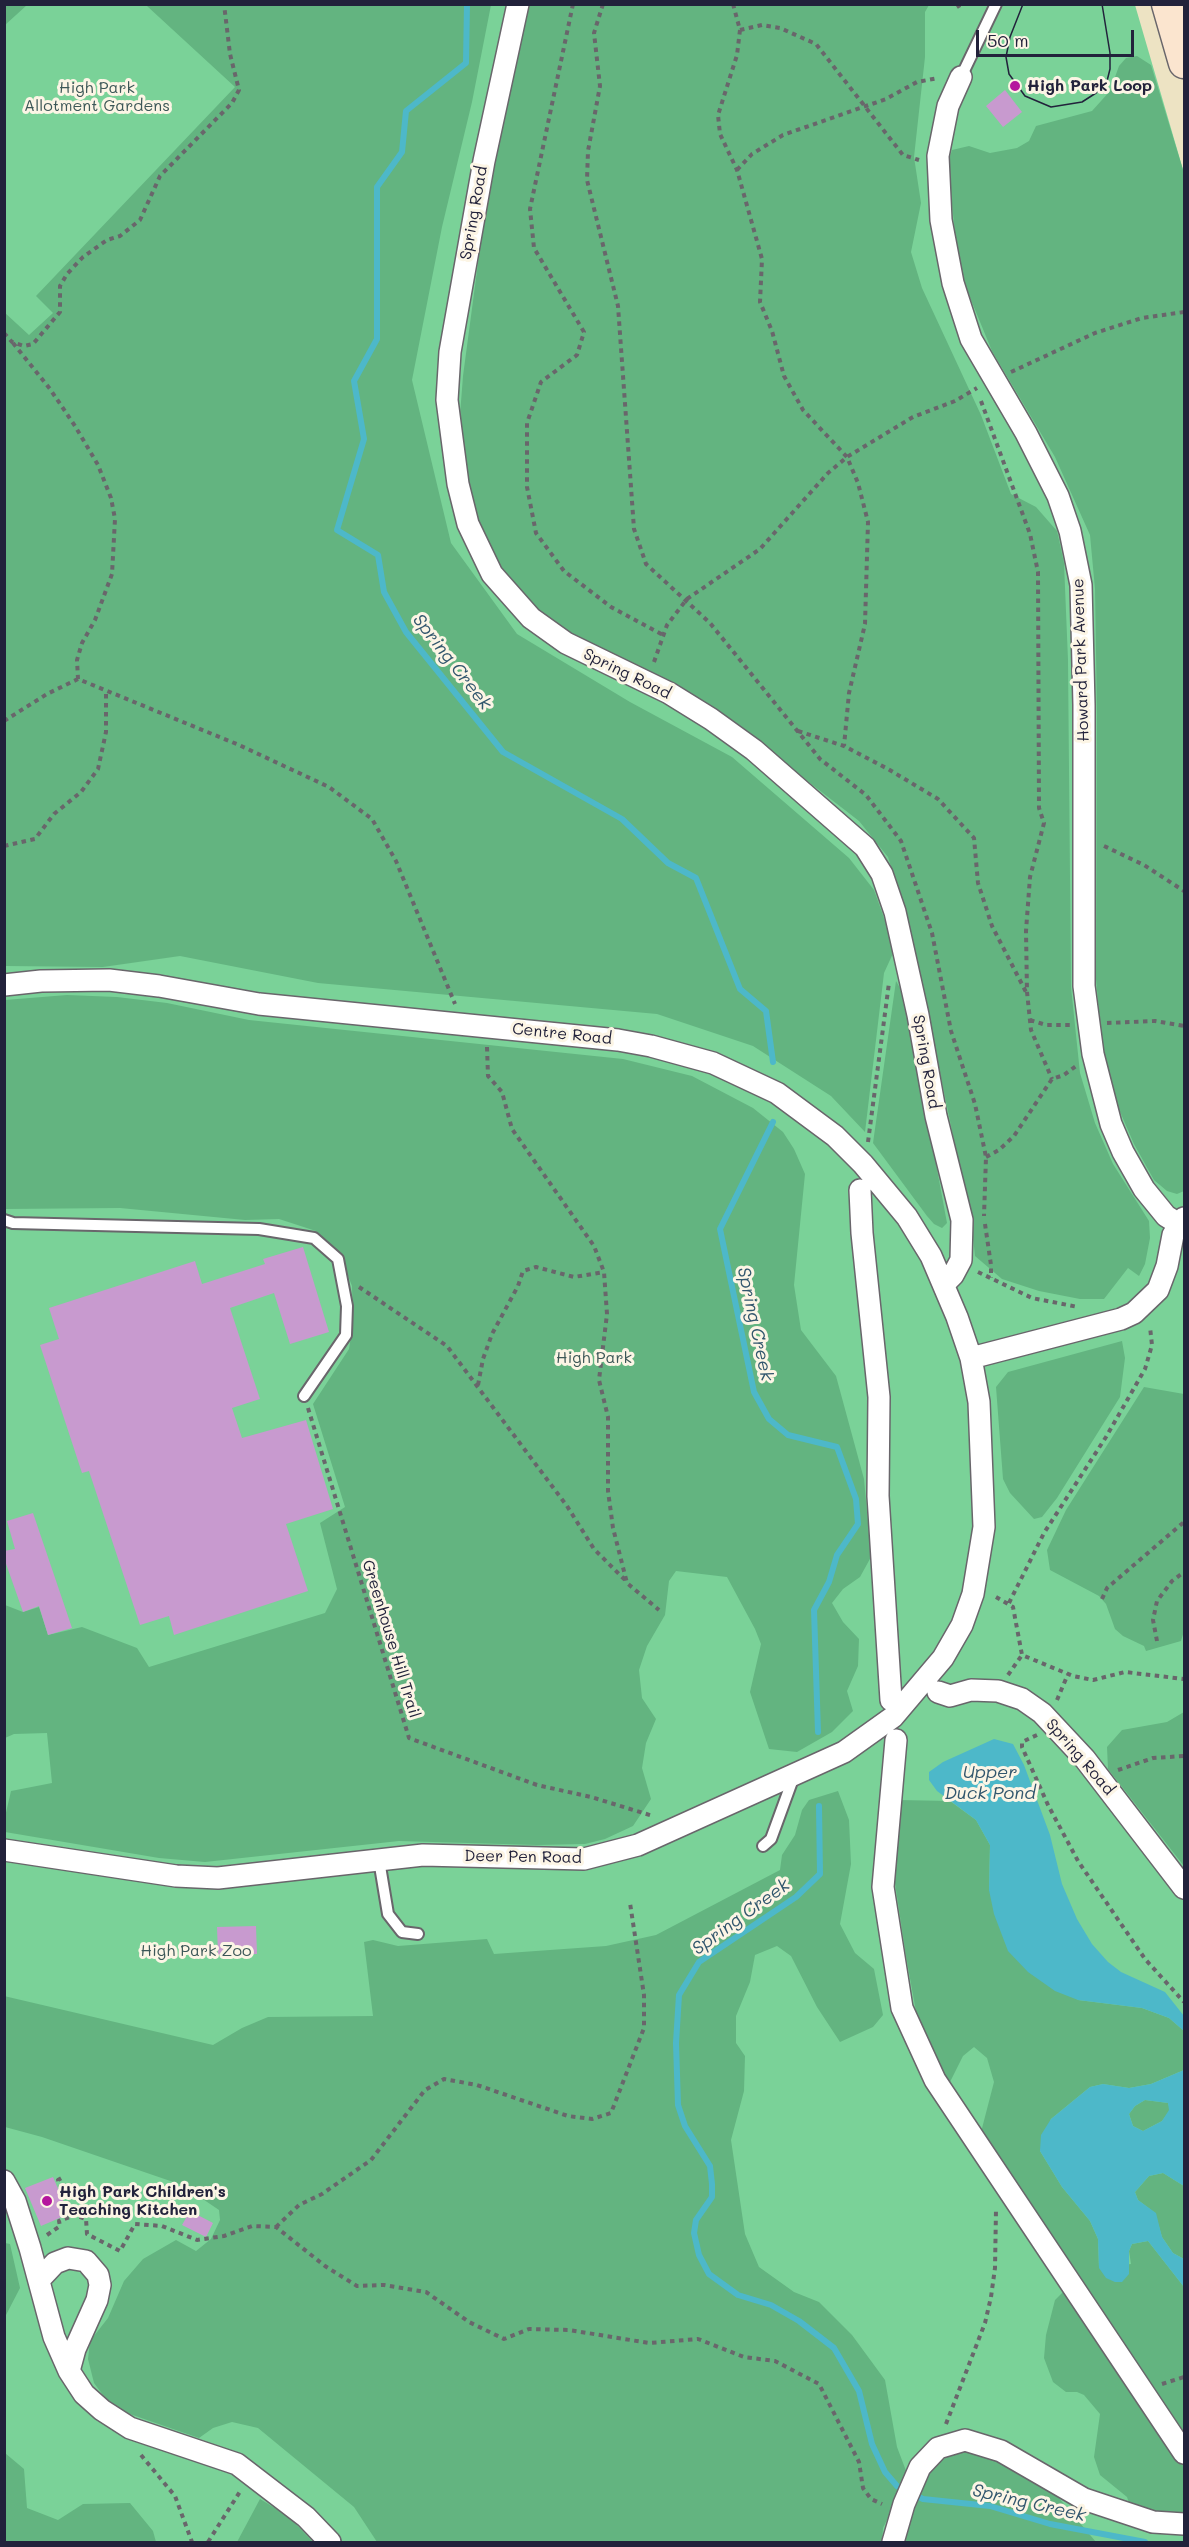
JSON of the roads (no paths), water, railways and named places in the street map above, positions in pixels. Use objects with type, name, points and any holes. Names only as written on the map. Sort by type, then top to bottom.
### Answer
[{"type":"main road","points":[[1167,4],[1185,63]]},
{"type":"street","name":"Spring Road","points":[[518,4],[484,161],[450,352],[447,400],[458,484],[468,524],[492,574],[531,618],[566,643],[669,693],[753,750],[865,847],[882,874],[895,912],[918,1015],[936,1116],[962,1221],[960,1260],[953,1275],[944,1284]]},
{"type":"street","name":"Howard Park Avenue","points":[[960,79],[948,106],[938,163],[941,220],[953,283],[986,384],[1058,496],[1073,541],[1081,585],[1084,986],[1093,1054],[1108,1115],[1124,1152],[1144,1189],[1166,1216],[1182,1221]]},
{"type":"street","name":"Centre Road","points":[[4,985],[41,981],[109,980],[159,986],[259,1004],[486,1025],[651,1046],[713,1064],[777,1093],[835,1136],[881,1184],[907,1217],[944,1284],[971,1358]]},
{"type":"street","points":[[860,1190],[862,1233],[879,1397],[878,1496],[891,1700]]},
{"type":"street","points":[[929,1689],[962,1625],[973,1594],[981,1558],[984,1527],[979,1402],[971,1358],[1121,1319],[1134,1313],[1158,1290],[1167,1266],[1173,1235],[1182,1221]]},
{"type":"street","name":"Spring Road","points":[[929,1689],[950,1696],[971,1690],[998,1691],[1022,1699],[1042,1713],[1100,1779],[1185,1888]]},
{"type":"street","name":"Deer Pen Road","points":[[4,1850],[176,1876],[218,1878],[423,1856],[557,1860],[607,1855],[638,1845],[844,1752],[879,1729],[929,1689]]},
{"type":"street","points":[[896,1740],[883,1887],[902,2008],[935,2080],[1185,2453]]},
{"type":"street","points":[[4,2181],[15,2201],[54,2337],[69,2371],[92,2402],[115,2420],[147,2434],[237,2464],[306,2517],[330,2542]]},
{"type":"street","points":[[39,2280],[55,2263],[68,2258],[86,2261],[98,2275],[97,2300],[75,2349],[69,2371]]},
{"type":"street","points":[[893,2542],[920,2467],[938,2448],[965,2440],[989,2445],[1084,2499],[1154,2522],[1185,2524]]},
{"type":"lane","name":"Howard Park Avenue","points":[[960,79],[996,4]]},
{"type":"lane","points":[[4,1220],[13,1223],[259,1229],[314,1238],[338,1259],[347,1306],[346,1335],[304,1396]]},
{"type":"lane","points":[[763,1846],[771,1839],[794,1776]]},
{"type":"lane","points":[[380,1860],[388,1914],[402,1932],[418,1934]]},
{"type":"water","name":"Upper Duck Pond","points":[[994,1739],[1013,1744],[1024,1765],[1050,1835],[1062,1884],[1077,1919],[1092,1944],[1108,1962],[1121,1972],[1165,1992],[1184,2016],[1184,2031],[1169,2018],[1142,2008],[1078,2000],[1055,1991],[1028,1972],[1008,1951],[994,1914],[989,1890],[990,1845],[976,1820],[937,1791],[929,1780],[929,1772],[943,1762]]},
{"type":"water","points":[[1184,2070],[1184,2186],[1163,2173],[1149,2176],[1135,2192],[1138,2200],[1156,2213],[1162,2237],[1173,2253],[1184,2259],[1184,2287],[1148,2241],[1132,2244],[1129,2251],[1129,2274],[1122,2282],[1106,2278],[1099,2268],[1098,2239],[1090,2221],[1062,2187],[1040,2151],[1041,2135],[1051,2119],[1090,2087],[1103,2084],[1129,2088],[1151,2084]],"holes":[[[1145,2100],[1168,2103],[1169,2110],[1162,2121],[1143,2131],[1133,2126],[1129,2114],[1135,2106]]]},
{"type":"waterway","name":"Spring Creek","points":[[467,4],[466,63],[406,111],[402,152],[377,187],[377,339],[354,381],[364,439],[337,530],[378,555],[384,592],[406,632],[503,752],[622,819],[668,863],[696,878],[740,989],[766,1011],[773,1062]]},
{"type":"waterway","name":"Spring Creek","points":[[773,1122],[720,1229],[754,1392],[769,1419],[788,1435],[837,1447],[856,1499],[858,1524],[837,1555],[829,1582],[814,1610],[818,1732]]},
{"type":"waterway","name":"Spring Creek","points":[[819,1806],[820,1874],[796,1897],[699,1962],[679,1995],[676,2043],[678,2105],[685,2126],[710,2166],[712,2184],[712,2197],[696,2220],[694,2233],[699,2255],[709,2274],[738,2295],[771,2305],[799,2321],[834,2348],[859,2391],[872,2444],[885,2472],[897,2486],[923,2499],[990,2506],[1050,2524],[1145,2542]]},
{"type":"tram line","points":[[1023,4],[1010,37],[1006,57],[1009,74],[1025,96],[1051,107],[1082,102],[1096,93],[1107,81],[1110,53],[1102,4]]},
{"type":"place","name":"High Park Loop","points":[[1015,86]]},
{"type":"place","name":"High Park Children's Teaching Kitchen","points":[[47,2201]]},
{"type":"park label","name":"High Park Allotment Gardens","points":[[97,97]]},
{"type":"park label","name":"High Park","points":[[594,1358]]},
{"type":"park label","name":"High Park Zoo","points":[[196,1951]]}]
